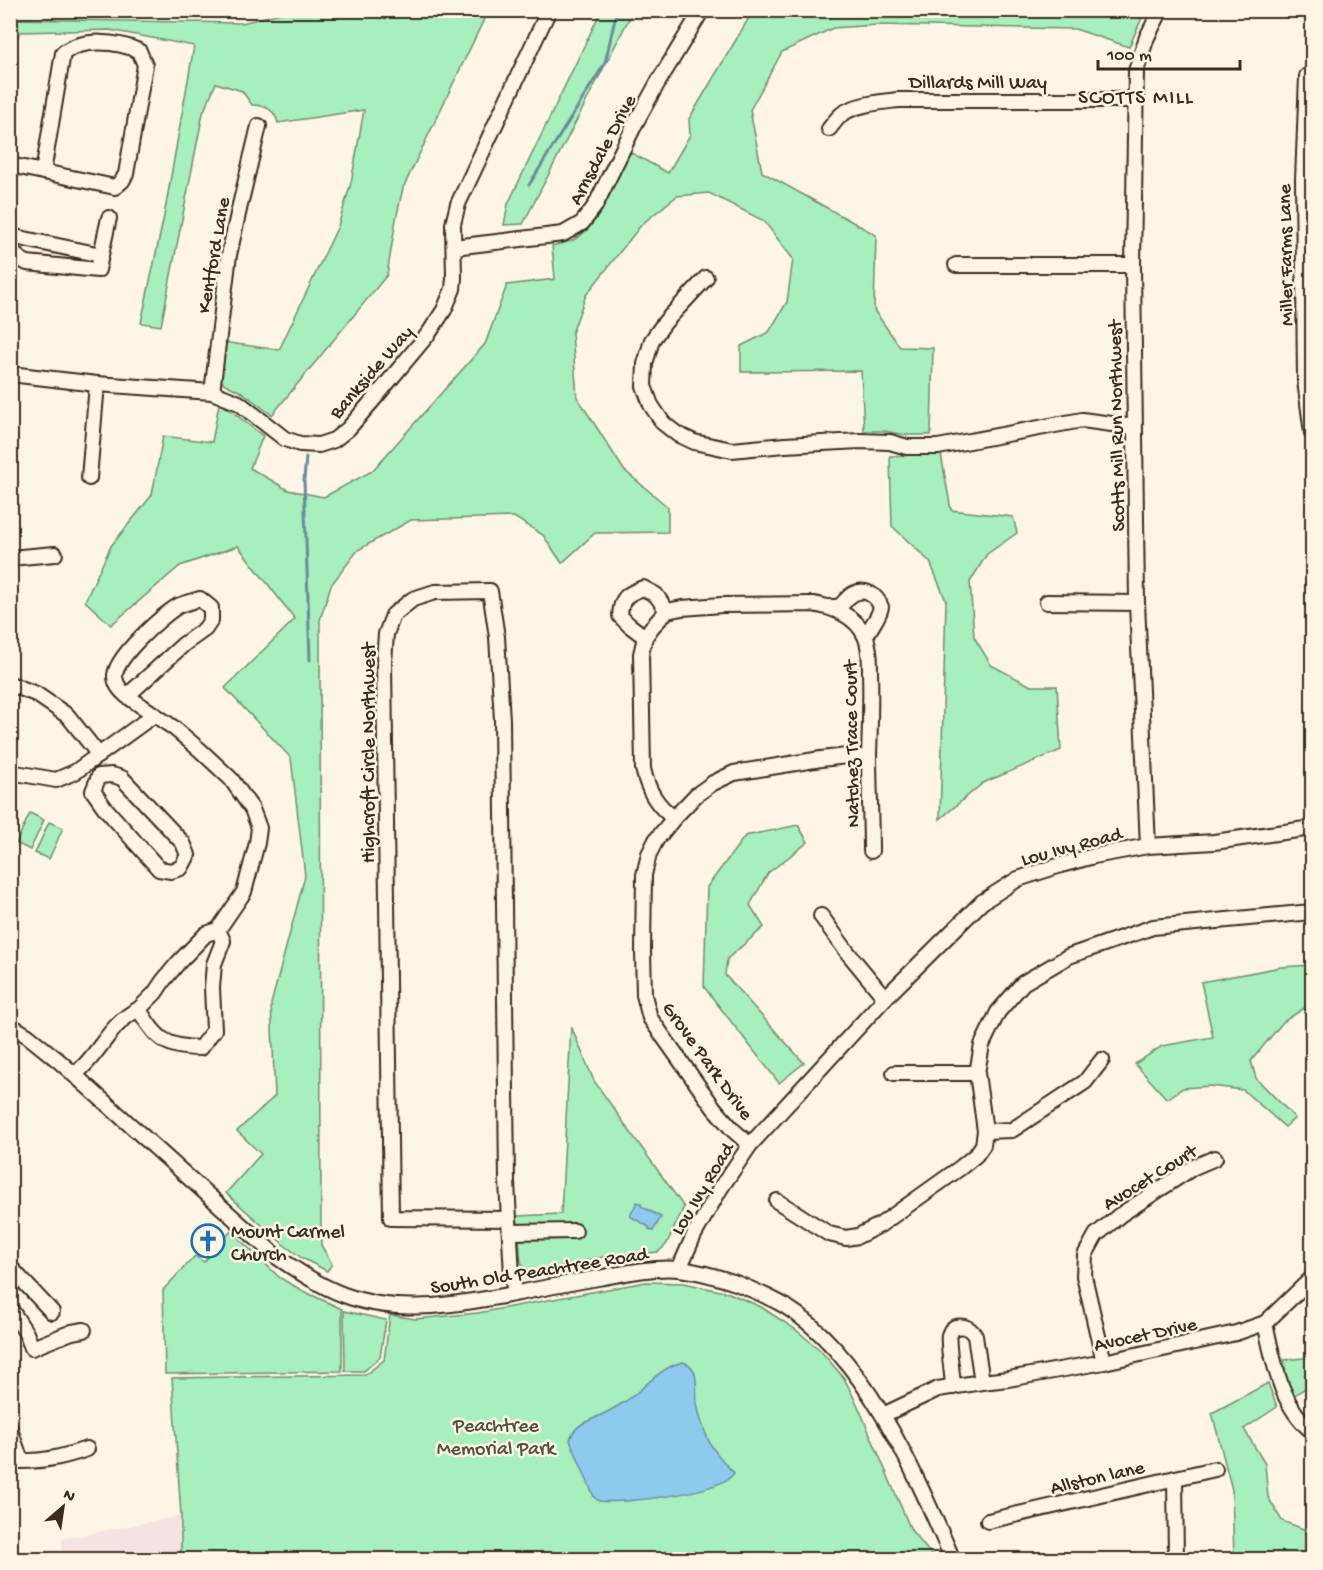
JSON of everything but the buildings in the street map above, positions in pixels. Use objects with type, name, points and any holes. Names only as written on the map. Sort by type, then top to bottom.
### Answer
[{"type":"street","name":"Bankside Way","points":[[10,374],[97,384],[212,392],[239,403],[285,439],[300,444],[319,445],[334,440],[348,429],[375,399],[429,333],[444,310],[453,289],[453,224],[458,204],[549,10]]},
{"type":"street","name":"Arnsdale Drive","points":[[454,247],[564,234],[582,223],[596,206],[636,122],[702,10]]},
{"type":"street","name":"Scotts Mill Run Northwest","points":[[1148,846],[1137,603],[1134,427],[1133,266],[1136,71],[1147,37],[1161,10]]},
{"type":"street","points":[[10,165],[43,172],[115,187],[122,181],[126,174],[145,65],[139,51],[108,43],[78,45],[63,53],[43,172]]},
{"type":"street","name":"Miller Farms Lane","points":[[1307,76],[1309,381],[1312,433]]},
{"type":"street","name":"Dillards Mill Way","points":[[829,129],[842,114],[872,103],[898,100],[1137,100]]},
{"type":"street","name":"Kentford Lane","points":[[212,392],[230,255],[260,126]]},
{"type":"street","points":[[10,251],[27,263],[98,270],[109,218]]},
{"type":"street","points":[[10,236],[101,255]]},
{"type":"street","points":[[956,265],[1133,266]]},
{"type":"street","points":[[706,278],[665,322],[652,340],[645,364],[644,386],[651,405],[663,423],[677,434],[694,442],[732,450],[880,441],[907,447],[939,447],[1082,420],[1134,427]]},
{"type":"street","points":[[89,478],[97,384]]},
{"type":"street","points":[[10,558],[55,554]]},
{"type":"street","points":[[645,637],[620,616],[621,604],[629,594],[643,588],[656,594],[667,611],[645,637],[641,654],[643,769],[647,786],[654,799],[674,818]]},
{"type":"street","name":"Highcroft Circle Northwest","points":[[509,1226],[391,1218],[384,662],[386,634],[393,615],[413,599],[435,592],[490,591],[497,637],[502,720],[507,1182],[515,1293]]},
{"type":"street","name":"Natchez Trace Court","points":[[667,611],[722,605],[813,604],[838,607],[854,593],[862,592],[871,594],[879,601],[881,607],[866,637]]},
{"type":"street","points":[[74,1075],[92,1058],[113,1028],[127,1015],[139,1009],[155,993],[178,963],[206,934],[218,930],[244,892],[257,843],[259,828],[252,808],[231,778],[200,750],[154,714],[127,696],[119,690],[115,675],[121,660],[136,642],[179,606],[200,599],[211,608],[211,620],[205,629],[184,644],[127,696]]},
{"type":"street","points":[[1047,602],[1137,603]]},
{"type":"street","name":"Natchez Trace Court","points":[[826,606],[841,611],[858,625],[866,637],[870,656],[871,851]]},
{"type":"street","points":[[10,700],[15,686],[36,694],[68,716],[99,755]]},
{"type":"street","points":[[10,772],[56,780],[75,772],[154,714]]},
{"type":"street","name":"Grove Park Drive","points":[[750,1145],[714,1108],[650,1018],[644,996],[644,875],[649,854],[656,840],[696,795],[734,772],[847,756],[869,758]]},
{"type":"street","points":[[86,764],[99,776],[112,775],[122,778],[183,843],[188,855],[181,868],[171,871],[159,869],[143,852],[93,791],[99,776]]},
{"type":"street","name":"Lou Ivy Road","points":[[679,1269],[694,1235],[720,1189],[750,1145],[885,998],[982,902],[1018,879],[1094,856],[1148,846],[1214,842],[1312,828]]},
{"type":"street","points":[[777,1201],[830,1234],[846,1238],[858,1236],[880,1225],[976,1155],[983,1145],[985,1131],[977,1073],[981,1045],[998,1012],[1023,983],[1069,956],[1153,927],[1312,912]]},
{"type":"street","points":[[821,916],[885,998]]},
{"type":"street","points":[[139,1009],[147,1024],[161,1038],[175,1046],[200,1048],[214,1030],[212,988],[214,964],[224,941],[218,930]]},
{"type":"street","name":"South Old Peachtree Road","points":[[10,1025],[28,1036],[74,1075],[277,1257],[309,1278],[345,1296],[380,1305],[414,1307],[467,1303],[643,1270],[679,1269],[719,1277],[755,1290],[786,1307],[816,1330],[843,1358],[884,1415],[931,1509],[953,1560]]},
{"type":"street","points":[[985,1131],[1012,1130],[1085,1082],[1102,1060]]},
{"type":"street","points":[[894,1073],[977,1073]]},
{"type":"street","name":"Avocet Court","points":[[1104,1362],[1084,1276],[1085,1255],[1096,1234],[1129,1209],[1194,1167],[1215,1158]]},
{"type":"street","points":[[509,1226],[575,1231]]},
{"type":"street","points":[[10,1266],[52,1312]]},
{"type":"street","name":"Avocet Drive","points":[[884,1415],[938,1389],[1104,1362],[1236,1333],[1265,1323],[1312,1278]]},
{"type":"street","points":[[10,1308],[26,1333],[32,1348],[72,1332],[84,1330]]},
{"type":"street","points":[[1265,1323],[1277,1374],[1291,1408],[1312,1431]]},
{"type":"street","points":[[960,1385],[952,1369],[948,1339],[950,1331],[955,1327],[966,1327],[975,1336],[981,1382]]},
{"type":"street","points":[[10,1429],[21,1461],[60,1458],[87,1449]]},
{"type":"street","name":"Allston lane","points":[[988,1521],[1215,1469]]},
{"type":"street","points":[[1175,1478],[1176,1560]]},
{"type":"shaded area","points":[[181,1516],[181,1559],[62,1559],[62,1539]]},
{"type":"green space","points":[[288,11],[488,11],[403,188],[387,275],[272,415],[220,379],[223,342],[279,350],[338,226],[351,183],[364,110],[278,123],[272,112],[266,107],[252,105],[242,91],[216,83],[203,113],[161,326],[141,323],[164,216],[194,46],[110,30],[20,32],[11,52],[11,19],[242,23]]},
{"type":"green space","points":[[601,11],[633,11],[523,224],[504,225],[508,204]]},
{"type":"green space","points":[[753,11],[1145,11],[1129,47],[1075,29],[877,25],[833,28],[782,52],[750,110],[762,172],[876,235],[874,310],[900,347],[933,348],[931,435],[864,431],[861,371],[741,372],[741,346],[769,332],[787,302],[793,259],[764,221],[709,193],[677,196],[642,224],[586,295],[572,333],[577,397],[624,470],[668,507],[668,532],[595,533],[562,563],[543,535],[514,517],[411,520],[358,550],[331,585],[320,620],[321,1245],[332,1264],[327,1271],[302,1258],[284,1245],[226,1193],[261,1154],[237,1131],[275,1096],[271,1004],[305,876],[291,758],[225,688],[295,619],[238,546],[180,566],[111,625],[85,601],[111,546],[152,495],[163,436],[212,442],[219,404],[263,436],[250,468],[288,490],[324,497],[372,471],[485,344],[507,285],[555,279],[552,246],[575,239],[593,223],[607,200],[628,151],[668,173],[690,135],[689,119]]},
{"type":"green space","points":[[941,454],[951,510],[1013,517],[1017,533],[987,554],[970,582],[974,637],[991,665],[1031,686],[1057,686],[1061,750],[983,783],[940,819],[946,601],[930,562],[892,526],[890,456]]},
{"type":"green space","points":[[30,813],[44,820],[30,850],[16,843]]},
{"type":"green space","points":[[49,822],[63,828],[49,859],[35,853]]},
{"type":"green space","points":[[798,825],[808,842],[768,873],[750,905],[764,927],[727,959],[725,975],[804,1063],[779,1083],[704,987],[707,887],[745,836]]},
{"type":"green space","points":[[1312,965],[1312,1003],[1283,1022],[1251,1061],[1256,1078],[1295,1118],[1285,1127],[1243,1090],[1210,1086],[1183,1088],[1167,1099],[1135,1064],[1162,1046],[1213,1037],[1201,982],[1281,967]]},
{"type":"green space","points":[[571,1026],[594,1081],[684,1207],[666,1245],[658,1252],[596,1258],[532,1273],[525,1269],[521,1262],[517,1216],[561,1214]]},
{"type":"green space","points":[[231,1231],[280,1278],[342,1309],[342,1371],[165,1374],[163,1290],[195,1256],[204,1262]]},
{"type":"green space","name":"Peachtree Memorial Park","points":[[646,1282],[684,1283],[729,1293],[761,1307],[795,1329],[820,1350],[844,1378],[911,1530],[935,1559],[181,1559],[181,1516],[172,1378],[365,1375],[384,1360],[390,1315],[415,1319],[478,1313]]},
{"type":"green space","points":[[344,1311],[386,1320],[380,1357],[364,1371],[345,1371]]},
{"type":"green space","points":[[1312,1357],[1312,1385],[1293,1396],[1287,1382],[1284,1360]]},
{"type":"green space","points":[[1268,1383],[1277,1407],[1244,1429],[1265,1464],[1268,1497],[1282,1521],[1312,1532],[1312,1559],[1234,1559],[1232,1490],[1212,1413]]},
{"type":"water","points":[[637,1202],[661,1217],[653,1231],[630,1216]]},
{"type":"water","points":[[683,1362],[689,1365],[695,1373],[698,1408],[710,1444],[734,1473],[726,1480],[712,1486],[671,1496],[628,1501],[599,1501],[594,1497],[570,1440],[572,1434],[582,1424],[626,1401],[667,1368]]},
{"type":"waterway","points":[[529,185],[605,63],[617,10]]},
{"type":"waterway","points":[[306,457],[304,480],[310,660]]},
{"type":"place","name":"Mount Carmel Church","points":[[208,1241]]},
{"type":"district","name":"SCOTTS MILL","points":[[1136,96]]}]
